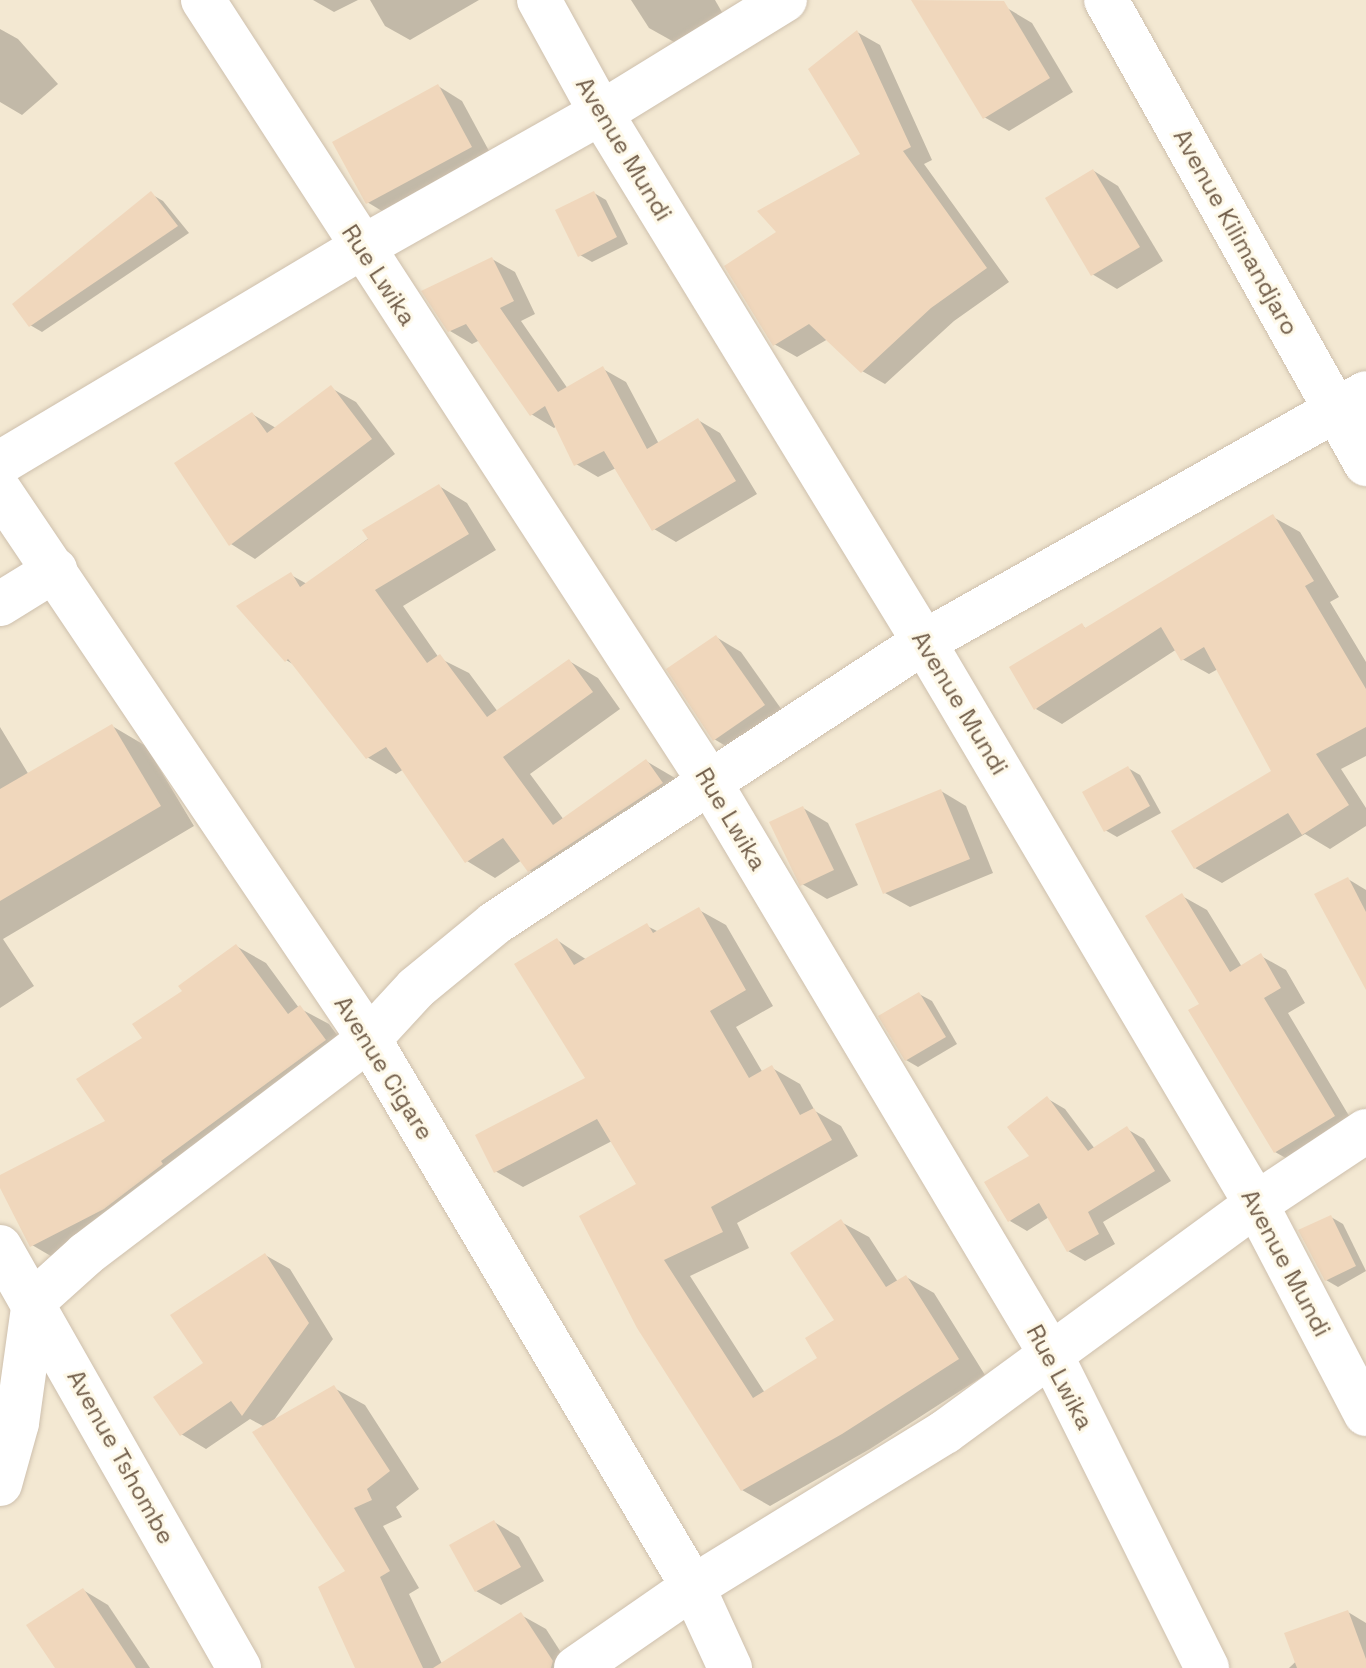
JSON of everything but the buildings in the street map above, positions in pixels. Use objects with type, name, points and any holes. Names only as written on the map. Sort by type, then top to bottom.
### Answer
[{"type":"street","name":"Rue Lwika","points":[[203,0],[709,781],[1051,1355],[1207,1668]]},
{"type":"street","name":"Avenue Mundi","points":[[539,0],[601,113],[924,642],[1256,1204],[1366,1414]]},
{"type":"street","points":[[0,463],[361,248],[601,113],[785,0]]},
{"type":"street","name":"Avenue Kilimandjaro","points":[[1106,0],[1350,401],[1366,464]]},
{"type":"street","points":[[0,1484],[17,1423],[34,1301],[86,1254],[369,1039],[416,988],[495,923],[924,642],[1350,401]]},
{"type":"street","name":"Avenue Cigare","points":[[0,491],[369,1039],[693,1587],[730,1668]]},
{"type":"street","points":[[0,604],[55,570]]},
{"type":"street","points":[[576,1668],[693,1587],[945,1432],[1256,1204],[1366,1131]]},
{"type":"street","name":"Avenue Tshombe","points":[[0,1247],[34,1301],[239,1668]]},
{"type":"shaded area","points":[[0,0],[1366,0],[1366,1668],[0,1668]]}]
